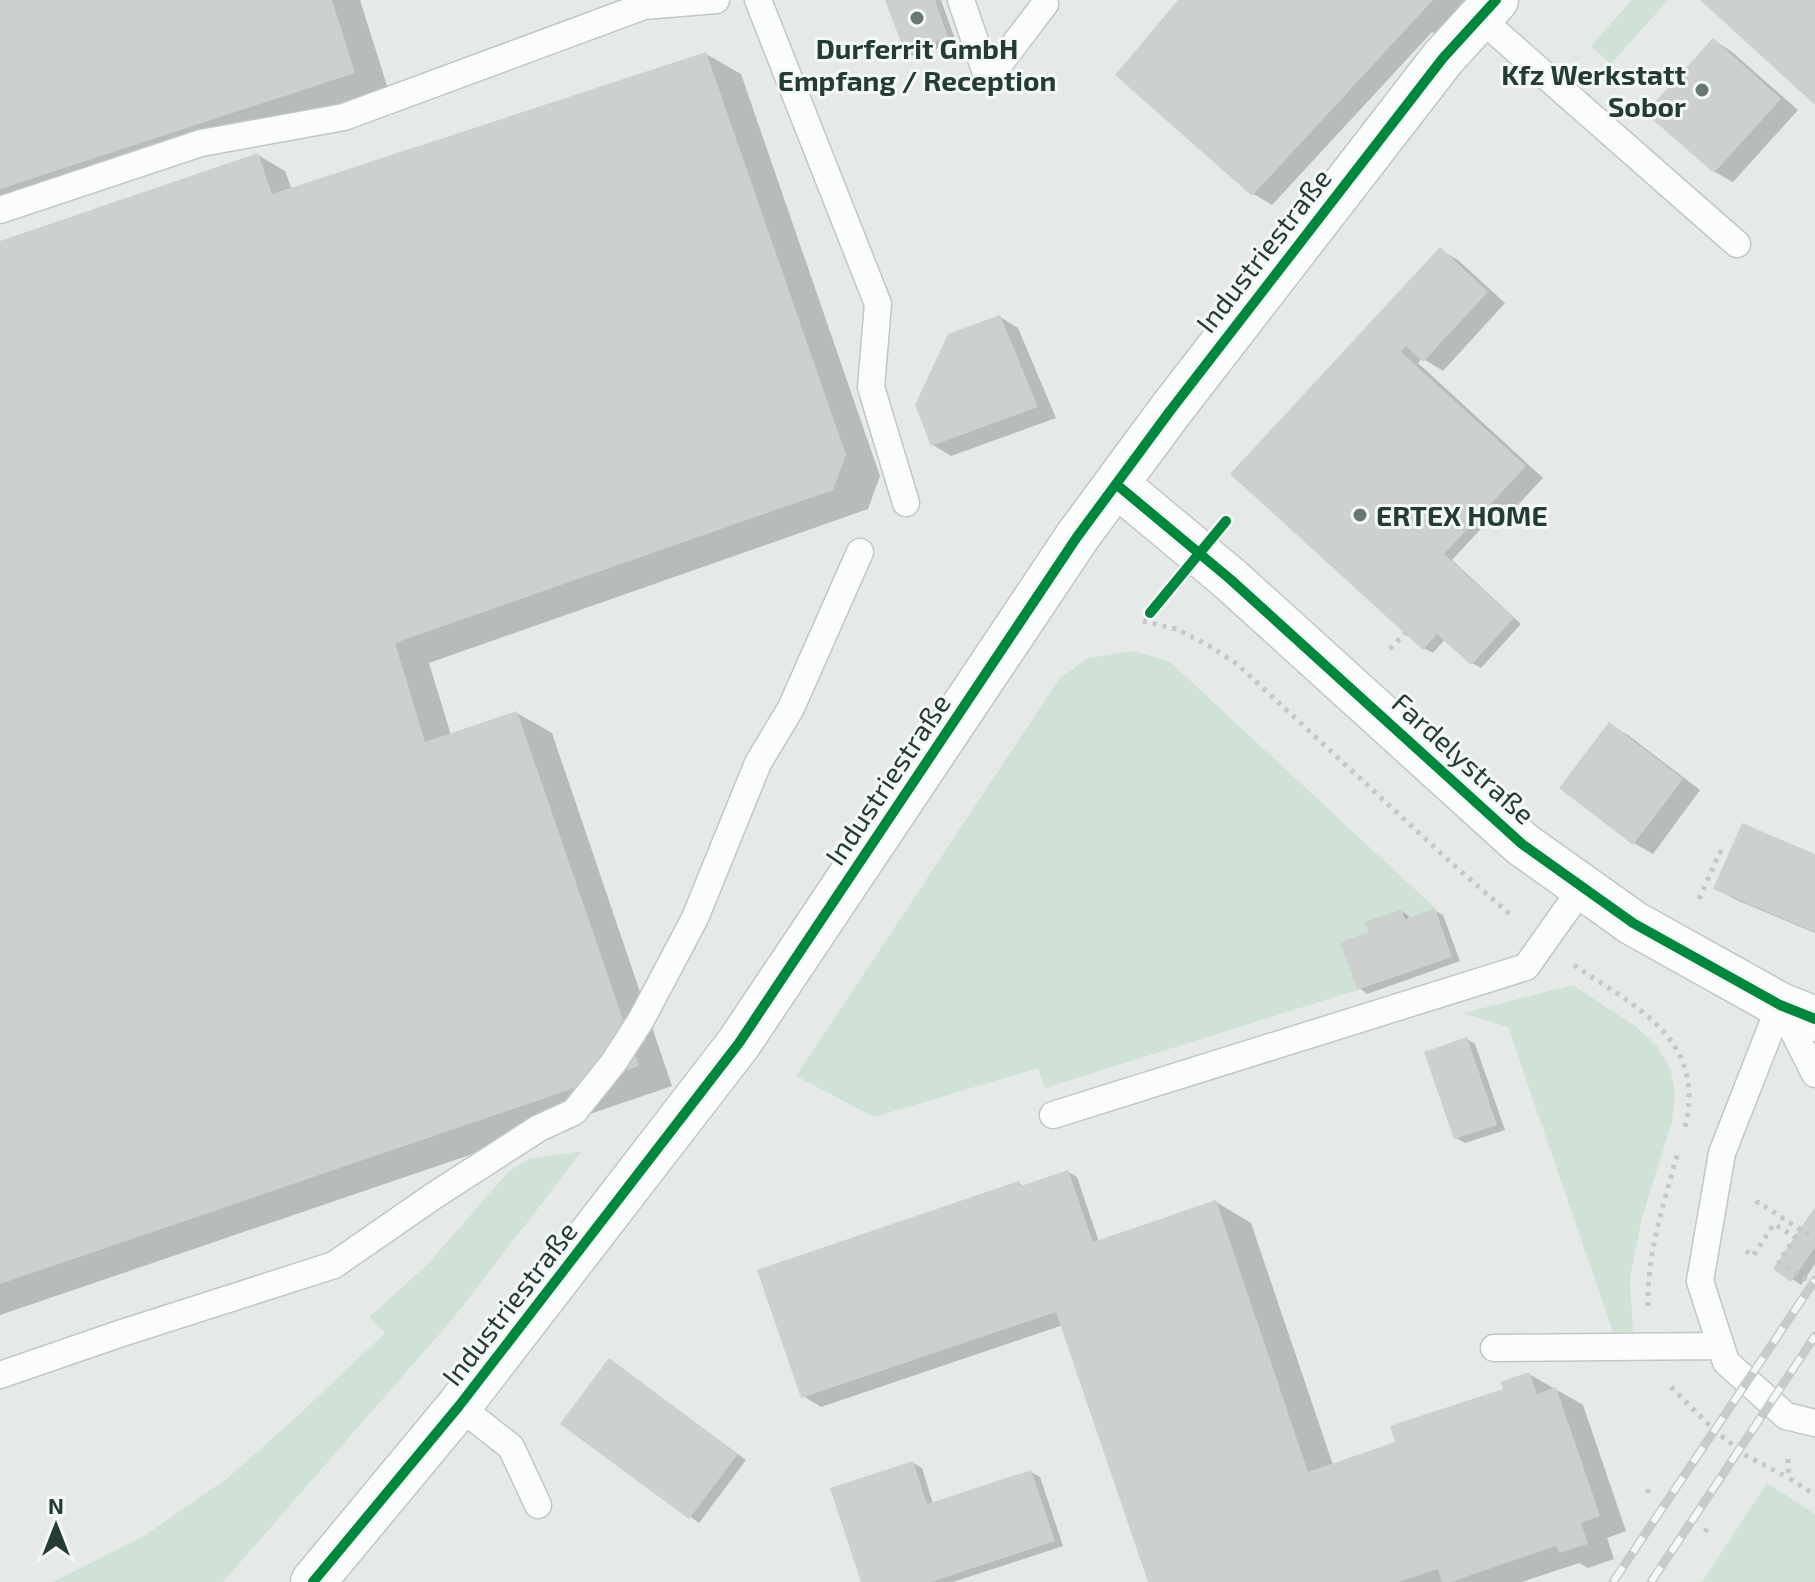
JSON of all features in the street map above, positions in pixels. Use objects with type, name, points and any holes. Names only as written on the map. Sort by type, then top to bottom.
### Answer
[{"type":"street","name":"Industriestraße","points":[[313,1582],[459,1406],[739,1043],[1116,484],[1443,58],[1488,9]]},
{"type":"street","name":"Fardelystraße","points":[[1116,484],[1230,579],[1522,844],[1633,923],[1798,1012]]},
{"type":"lane","points":[[0,210],[201,143],[344,117],[644,6],[716,0]]},
{"type":"lane","points":[[758,0],[878,304],[871,387],[906,503]]},
{"type":"lane","points":[[961,0],[988,79],[1045,4]]},
{"type":"lane","points":[[1488,9],[1737,244]]},
{"type":"lane","points":[[0,1375],[334,1265],[539,1128],[574,1112],[614,1062],[641,1020],[695,918],[758,763],[791,708],[860,552]]},
{"type":"lane","points":[[1053,1115],[1526,967],[1582,888]]},
{"type":"lane","points":[[1798,1012],[1815,1074]]},
{"type":"lane","points":[[1798,1012],[1722,1153],[1700,1281],[1726,1362],[1786,1416],[1815,1423]]},
{"type":"lane","points":[[1494,1348],[1720,1346]]},
{"type":"lane","points":[[459,1406],[511,1447],[538,1505]]},
{"type":"path","points":[[1143,621],[1176,629],[1237,664],[1435,849],[1543,944],[1650,1017],[1670,1037],[1684,1064],[1688,1092],[1682,1137]]},
{"type":"path","points":[[1390,649],[1405,633]]},
{"type":"path","points":[[1699,899],[1720,852],[1727,856]]},
{"type":"path","points":[[1678,1152],[1657,1225],[1648,1280],[1648,1334],[1657,1367],[1675,1392],[1714,1430],[1747,1456],[1789,1478]]},
{"type":"path","points":[[1753,1210],[1758,1202],[1815,1239]]},
{"type":"path","points":[[1759,1249],[1774,1224],[1795,1237],[1779,1262],[1815,1285]]},
{"type":"path","points":[[1648,1489],[1648,1497]]},
{"type":"path","points":[[1705,1532],[1709,1525]]},
{"type":"green space","points":[[1632,0],[1668,0],[1611,64],[1591,46]]},
{"type":"green space","points":[[1134,651],[1169,661],[1435,908],[1340,942],[1357,990],[1045,1088],[1038,1068],[874,1117],[796,1076],[1060,678],[1088,658]]},
{"type":"green space","points":[[1573,985],[1638,1028],[1657,1046],[1670,1068],[1675,1092],[1672,1121],[1642,1218],[1630,1278],[1633,1332],[1613,1332],[1508,1027],[1463,1013]]},
{"type":"green space","points":[[582,1151],[455,1316],[223,1582],[53,1582],[144,1536],[229,1477],[304,1410],[385,1333],[369,1317],[427,1265],[508,1172],[529,1159]]},
{"type":"green space","points":[[1767,1483],[1815,1514],[1815,1582],[1702,1582]]},
{"type":"building","points":[[0,0],[332,0],[355,73],[0,189]]},
{"type":"building","name":"Durferrit GmbH Empfang / Reception","points":[[885,0],[935,0],[948,37],[905,53]]},
{"type":"building","points":[[1178,0],[1433,0],[1252,196],[1115,75]]},
{"type":"building","points":[[1700,0],[1815,0],[1815,105]]},
{"type":"building","points":[[1713,38],[1781,99],[1714,173],[1645,113]]},
{"type":"building","points":[[706,52],[846,455],[833,490],[395,643],[425,742],[517,711],[639,1066],[0,1284],[0,241],[258,153],[272,194]]},
{"type":"building","points":[[1440,247],[1488,292],[1423,362],[1406,346],[1401,352],[1526,466],[1444,554],[1514,618],[1471,665],[1437,634],[1423,650],[1230,474]]},
{"type":"building","points":[[1000,315],[1038,407],[931,446],[915,405],[948,334]]},
{"type":"building","points":[[1609,722],[1683,779],[1633,845],[1559,788]]},
{"type":"building","points":[[1742,823],[1815,854],[1815,932],[1713,889]]},
{"type":"building","points":[[1435,908],[1452,957],[1357,990],[1340,942],[1368,932],[1365,922],[1402,909],[1405,919]]},
{"type":"building","points":[[1467,1037],[1497,1125],[1454,1139],[1424,1052]]},
{"type":"building","points":[[1068,1170],[1093,1242],[1216,1200],[1308,1472],[1395,1442],[1390,1426],[1503,1389],[1500,1382],[1529,1372],[1537,1394],[1556,1387],[1600,1516],[1581,1523],[1588,1544],[1559,1553],[1556,1546],[1451,1582],[1442,1582],[1438,1569],[1399,1582],[1148,1582],[1056,1312],[801,1398],[757,1270],[1019,1181],[1021,1186]]},
{"type":"building","points":[[1815,1207],[1815,1247],[1791,1282],[1773,1269]]},
{"type":"building","points":[[609,1358],[738,1454],[689,1519],[560,1424]]},
{"type":"building","points":[[913,1461],[927,1504],[1031,1470],[1055,1541],[931,1582],[861,1582],[830,1488]]},
{"type":"railway","points":[[1613,1582],[1815,1280]]},
{"type":"railway","points":[[1651,1582],[1815,1336]]},
{"type":"cycle path","points":[[313,1582],[459,1406],[739,1043],[1077,537],[1170,411],[1443,58],[1496,0]]},
{"type":"cycle path","points":[[1116,484],[1230,579],[1522,844],[1633,923],[1780,1005],[1815,1019]]},
{"type":"cycle path","points":[[1150,613],[1226,521]]},
{"type":"place","name":"Durferrit GmbH Empfang / Reception","points":[[917,18]]},
{"type":"place","name":"Kfz Werkstatt Sobor","points":[[1702,90]]},
{"type":"place","name":"ERTEX HOME","points":[[1360,515]]}]
